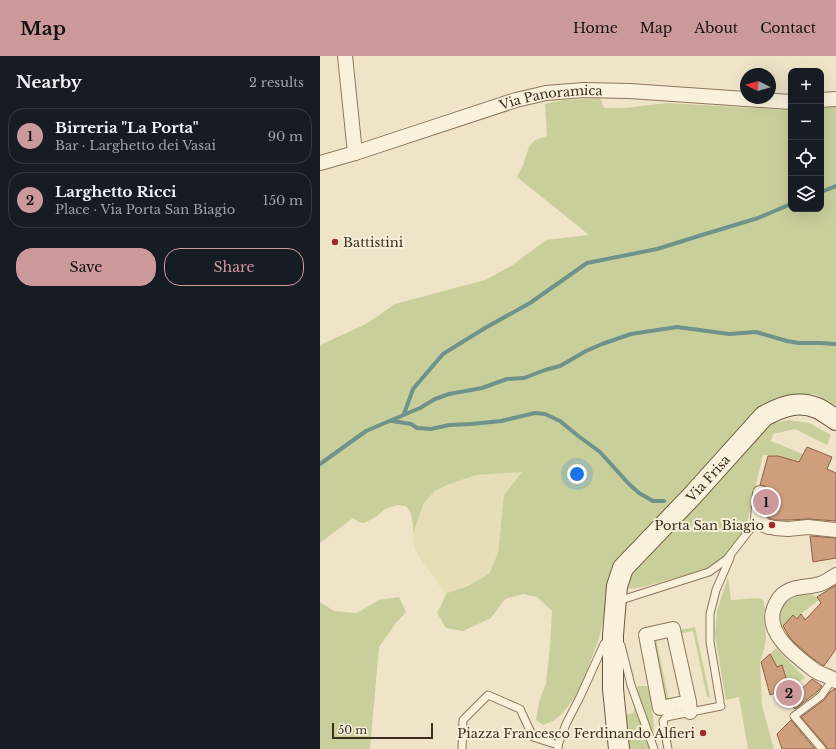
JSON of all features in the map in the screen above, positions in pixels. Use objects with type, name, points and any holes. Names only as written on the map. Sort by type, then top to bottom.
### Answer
[{"type":"street","points":[[345,56],[355,153]]},
{"type":"street","name":"Via Panoramica","points":[[320,163],[516,100],[546,93],[584,90],[630,91],[788,102]]},
{"type":"street","points":[[824,100],[836,99]]},
{"type":"street","name":"Via Frisa","points":[[619,749],[613,689],[614,618],[617,586],[623,568],[692,496],[764,416],[787,406],[802,404],[817,408],[836,420]]},
{"type":"street","points":[[760,493],[758,519],[764,525],[772,528],[808,527],[836,530]]},
{"type":"street","points":[[835,680],[816,671],[789,649],[778,635],[772,622],[774,610],[782,595],[792,589],[820,584],[836,575]]},
{"type":"street","points":[[673,629],[690,707],[660,708],[646,635],[673,629]]},
{"type":"lane","points":[[462,749],[463,720],[488,695],[520,709],[533,737],[558,747],[566,724],[604,644],[614,618],[709,572],[727,559],[751,528]]},
{"type":"lane","points":[[668,749],[663,721],[666,718],[690,707],[720,703],[710,642],[710,614],[716,590],[731,554]]},
{"type":"lane","points":[[614,618],[631,685],[654,749]]},
{"type":"lane","points":[[822,749],[794,716],[821,696],[835,680]]},
{"type":"shaded area","points":[[523,472],[504,495],[498,553],[489,574],[468,586],[447,593],[442,590],[424,565],[415,549],[413,533],[424,503],[435,491],[447,485],[476,475]]},
{"type":"green space","points":[[600,98],[604,108],[626,108],[666,103],[788,110],[788,212],[824,212],[824,108],[836,106],[836,405],[814,394],[798,394],[779,398],[760,408],[696,476],[609,575],[603,621],[599,638],[580,690],[562,714],[553,721],[543,725],[536,720],[539,702],[546,683],[552,611],[537,597],[523,594],[505,599],[491,618],[463,631],[446,628],[437,613],[447,593],[468,586],[489,574],[498,553],[504,495],[522,472],[476,475],[447,485],[435,491],[424,503],[413,533],[413,522],[410,512],[406,506],[398,505],[385,509],[376,517],[364,523],[353,518],[320,543],[320,345],[366,324],[395,304],[485,280],[511,266],[546,240],[589,235],[517,177],[529,147],[535,140],[547,136],[545,104],[564,100]]},
{"type":"green space","points":[[788,420],[809,423],[831,435],[827,445],[795,429],[773,434],[771,441],[803,454],[799,462],[778,456],[763,455],[746,528],[721,561],[708,570],[643,587],[620,590],[625,578],[763,426]]},
{"type":"green space","points":[[728,577],[731,600],[759,598],[763,600],[765,608],[764,617],[766,636],[765,646],[760,662],[762,706],[774,749],[748,749],[739,697],[726,700],[715,635],[717,611]]},
{"type":"green space","points":[[805,593],[815,596],[819,600],[797,619],[793,616],[779,630],[778,616],[780,609],[785,602],[792,597]]},
{"type":"green space","points":[[399,597],[406,612],[379,647],[370,749],[320,749],[320,602],[334,611],[357,613],[379,600]]},
{"type":"green space","points":[[695,627],[710,697],[707,697],[693,631],[656,638],[670,706],[663,707],[649,636]]},
{"type":"green space","points":[[776,648],[805,678],[789,687],[782,665],[777,667],[770,654]]},
{"type":"green space","points":[[638,686],[647,686],[650,693],[654,726],[650,749],[625,749],[621,716],[633,713]]},
{"type":"building","points":[[807,447],[832,457],[827,469],[836,473],[836,521],[809,519],[773,520],[769,518],[767,516],[769,491],[765,486],[760,485],[768,456],[778,456],[799,462]]},
{"type":"building","points":[[810,536],[836,538],[836,558],[813,562]]},
{"type":"building","points":[[836,585],[836,649],[824,666],[797,645],[790,638],[783,626],[793,615],[797,619],[801,614],[805,620],[821,603],[817,597]]},
{"type":"building","points":[[770,654],[777,667],[782,665],[789,688],[770,695],[761,662]]},
{"type":"building","points":[[812,679],[822,686],[817,692],[795,709],[789,701]]},
{"type":"building","points":[[835,689],[836,749],[827,749],[801,717],[824,700],[830,692]]},
{"type":"building","points":[[791,720],[815,749],[782,749],[777,734]]},
{"type":"waterway","points":[[824,191],[836,186]]},
{"type":"waterway","points":[[404,414],[413,389],[443,354],[530,303],[587,263],[657,249],[758,218],[788,205]]},
{"type":"waterway","points":[[320,464],[366,431],[420,408],[435,399],[449,394],[482,388],[507,379],[524,378],[560,366],[586,351],[631,334],[677,327],[729,334],[756,332],[799,343],[836,344]]},
{"type":"waterway","points":[[392,421],[411,424],[417,428],[431,429],[449,425],[501,421],[535,413],[545,414],[560,421],[600,452],[639,493],[653,501],[664,501]]},
{"type":"place","name":"Battistini","points":[[335,242]]},
{"type":"place","name":"Birreria \"La Porta\"","points":[[766,502]]},
{"type":"place","name":"Porta San Biagio","points":[[772,525]]},
{"type":"place","name":"Larghetto Ricci","points":[[789,693]]},
{"type":"place","name":"Piazza Francesco Ferdinando Alfieri","points":[[703,733]]}]
